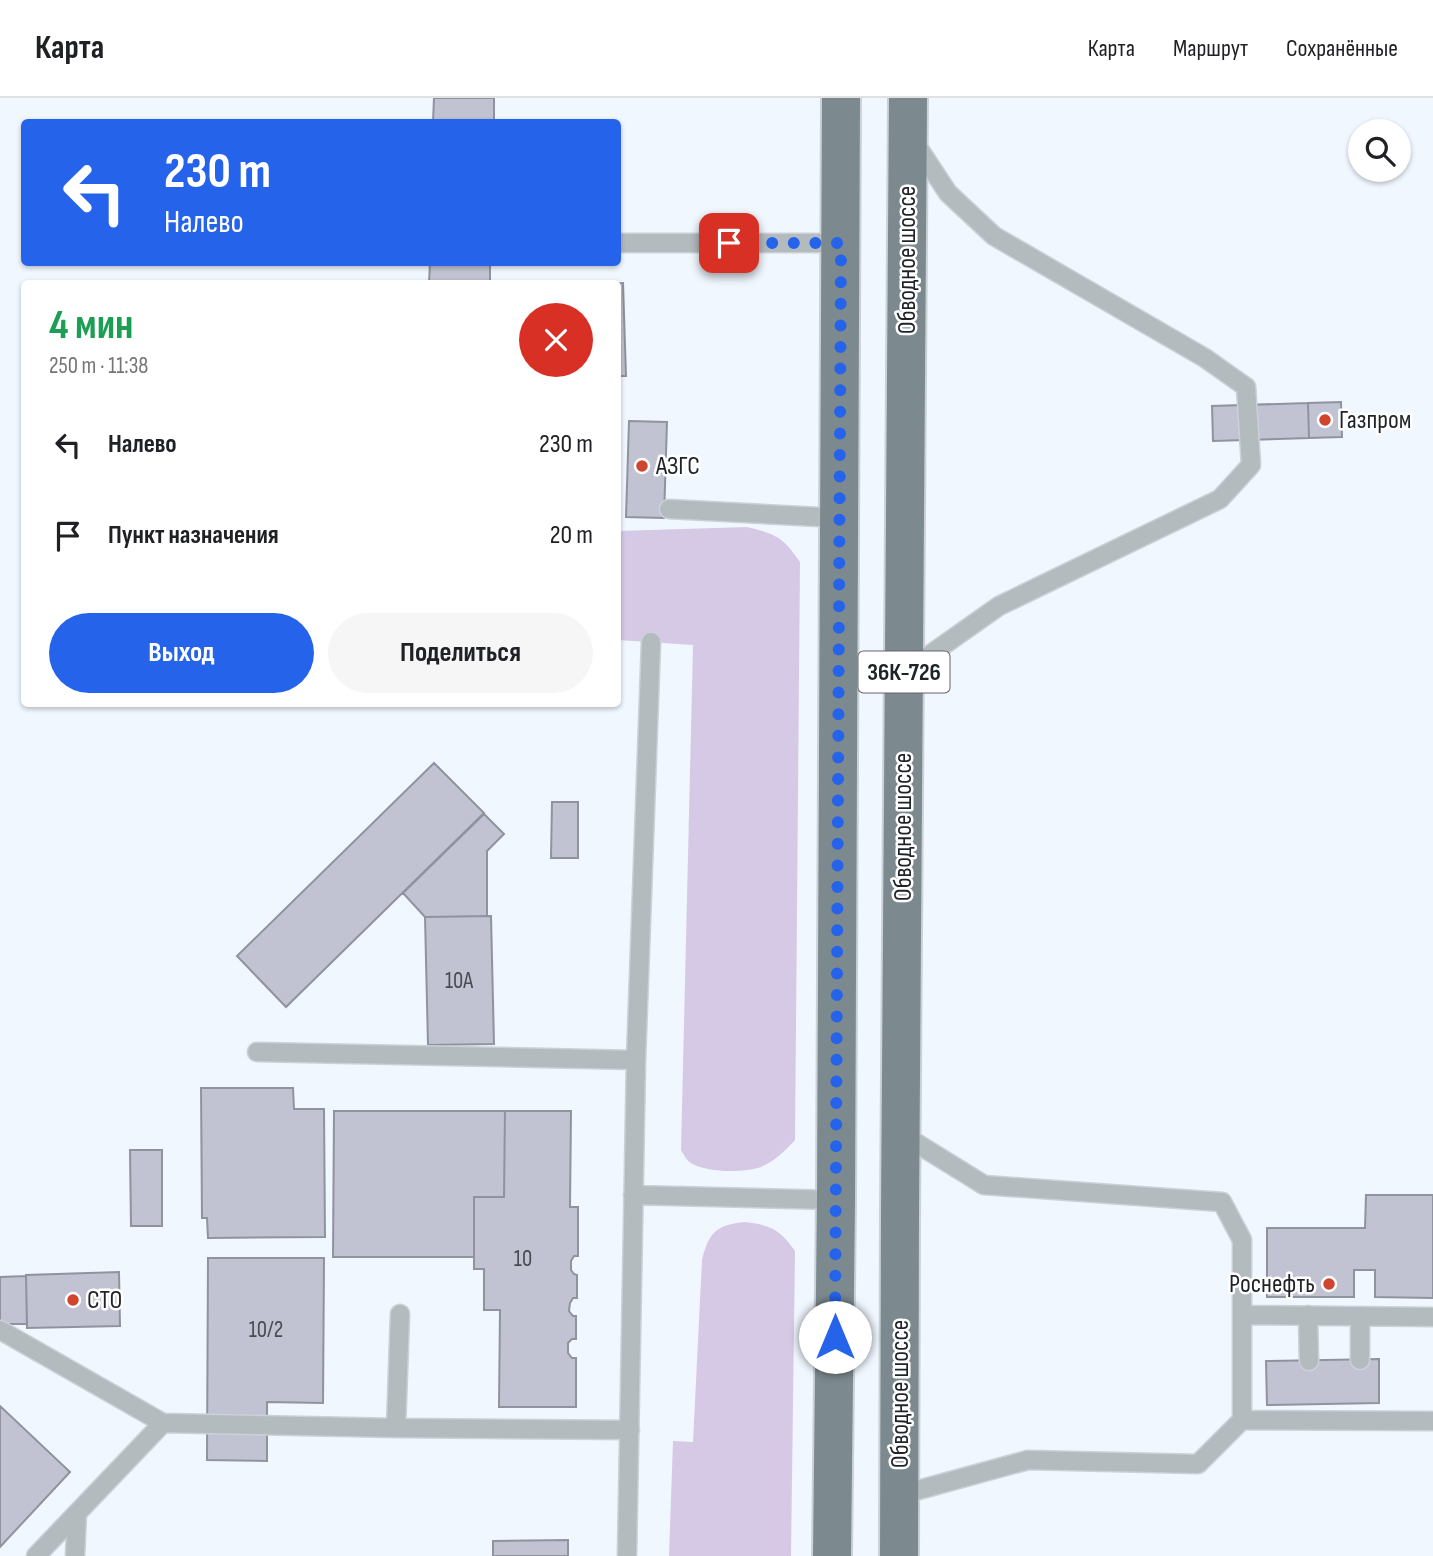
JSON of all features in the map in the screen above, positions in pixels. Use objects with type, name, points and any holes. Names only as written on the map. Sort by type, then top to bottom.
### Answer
[{"type":"main road","name":"36К-726","points":[[832,1556],[841,98]]},
{"type":"main road","name":"Обводное шоссе","points":[[899,1556],[908,115]]},
{"type":"lane","points":[[904,673],[999,606],[1220,499],[1251,465],[1246,387],[1205,358],[995,236],[948,193],[908,115]]},
{"type":"lane","points":[[621,243],[841,243]]},
{"type":"lane","points":[[669,509],[839,518]]},
{"type":"lane","points":[[628,1556],[636,1060],[651,642]]},
{"type":"lane","points":[[257,1052],[636,1060]]},
{"type":"lane","points":[[900,1133],[984,1185],[1222,1202],[1242,1240],[1242,1420]]},
{"type":"lane","points":[[633,1195],[836,1200]]},
{"type":"lane","points":[[396,1428],[400,1314]]},
{"type":"lane","points":[[1242,1315],[1433,1317]]},
{"type":"lane","points":[[1308,1315],[1308,1361]]},
{"type":"lane","points":[[1360,1316],[1360,1360]]},
{"type":"lane","points":[[0,1330],[163,1423],[629,1430]]},
{"type":"lane","points":[[900,1495],[1027,1460],[1198,1464],[1242,1420],[1307,1412],[1360,1412],[1433,1421]]},
{"type":"lane","points":[[36,1556],[163,1423]]},
{"type":"lane","points":[[75,1556],[77,1513]]},
{"type":"shaded area","points":[[747,527],[778,538],[800,562],[795,1140],[771,1162],[761,1167],[726,1171],[707,1169],[691,1163],[681,1150],[693,645],[621,640],[621,531]]},
{"type":"shaded area","points":[[745,1222],[774,1229],[795,1251],[791,1556],[669,1556],[673,1441],[693,1442],[702,1260],[715,1232],[727,1225]]},
{"type":"building","points":[[434,98],[494,98],[494,119],[433,119]]},
{"type":"building","points":[[430,266],[490,266],[490,280],[429,280]]},
{"type":"building","points":[[623,283],[626,376],[621,376]]},
{"type":"building","name":"Газпром","points":[[1341,402],[1342,437],[1309,438],[1308,403]]},
{"type":"building","points":[[1308,403],[1309,438],[1213,441],[1212,406]]},
{"type":"building","points":[[629,421],[667,422],[664,518],[626,517]]},
{"type":"building","points":[[434,763],[484,813],[286,1007],[237,956]]},
{"type":"building","points":[[552,802],[578,802],[578,858],[551,858]]},
{"type":"building","points":[[484,814],[504,834],[487,851],[487,916],[425,917],[403,893]]},
{"type":"building","points":[[491,916],[494,1044],[428,1045],[425,917]]},
{"type":"building","points":[[201,1088],[293,1088],[294,1109],[324,1109],[325,1237],[208,1238],[207,1218],[202,1218]]},
{"type":"building","points":[[334,1111],[505,1111],[504,1197],[474,1197],[474,1257],[333,1257]]},
{"type":"building","points":[[505,1111],[571,1111],[570,1207],[578,1207],[578,1256],[574,1256],[571,1261],[571,1270],[577,1275],[577,1298],[573,1298],[569,1311],[576,1316],[576,1339],[568,1343],[568,1353],[572,1358],[576,1358],[576,1407],[499,1407],[500,1310],[484,1310],[484,1269],[474,1269],[474,1197],[504,1197]]},
{"type":"building","points":[[130,1150],[162,1150],[162,1226],[131,1226]]},
{"type":"building","points":[[1366,1195],[1433,1195],[1433,1298],[1375,1297],[1375,1270],[1354,1270],[1354,1297],[1267,1297],[1267,1228],[1365,1228]]},
{"type":"building","points":[[208,1258],[324,1258],[323,1403],[267,1402],[267,1461],[207,1460]]},
{"type":"building","name":"СТО","points":[[119,1272],[120,1326],[27,1328],[26,1275]]},
{"type":"building","points":[[26,1276],[27,1324],[0,1324],[0,1277]]},
{"type":"building","points":[[1379,1359],[1379,1403],[1267,1405],[1266,1361]]},
{"type":"building","points":[[0,1406],[70,1472],[0,1547]]},
{"type":"building","points":[[568,1540],[568,1556],[493,1556],[493,1541]]},
{"type":"place","name":"Газпром","points":[[1325,420]]},
{"type":"place","name":"АЗГС","points":[[642,466]]},
{"type":"place","name":"Роснефть","points":[[1329,1284]]},
{"type":"place","name":"СТО","points":[[73,1300]]},
{"type":"route","points":[[729,243],[841,243],[835,1337]]}]
